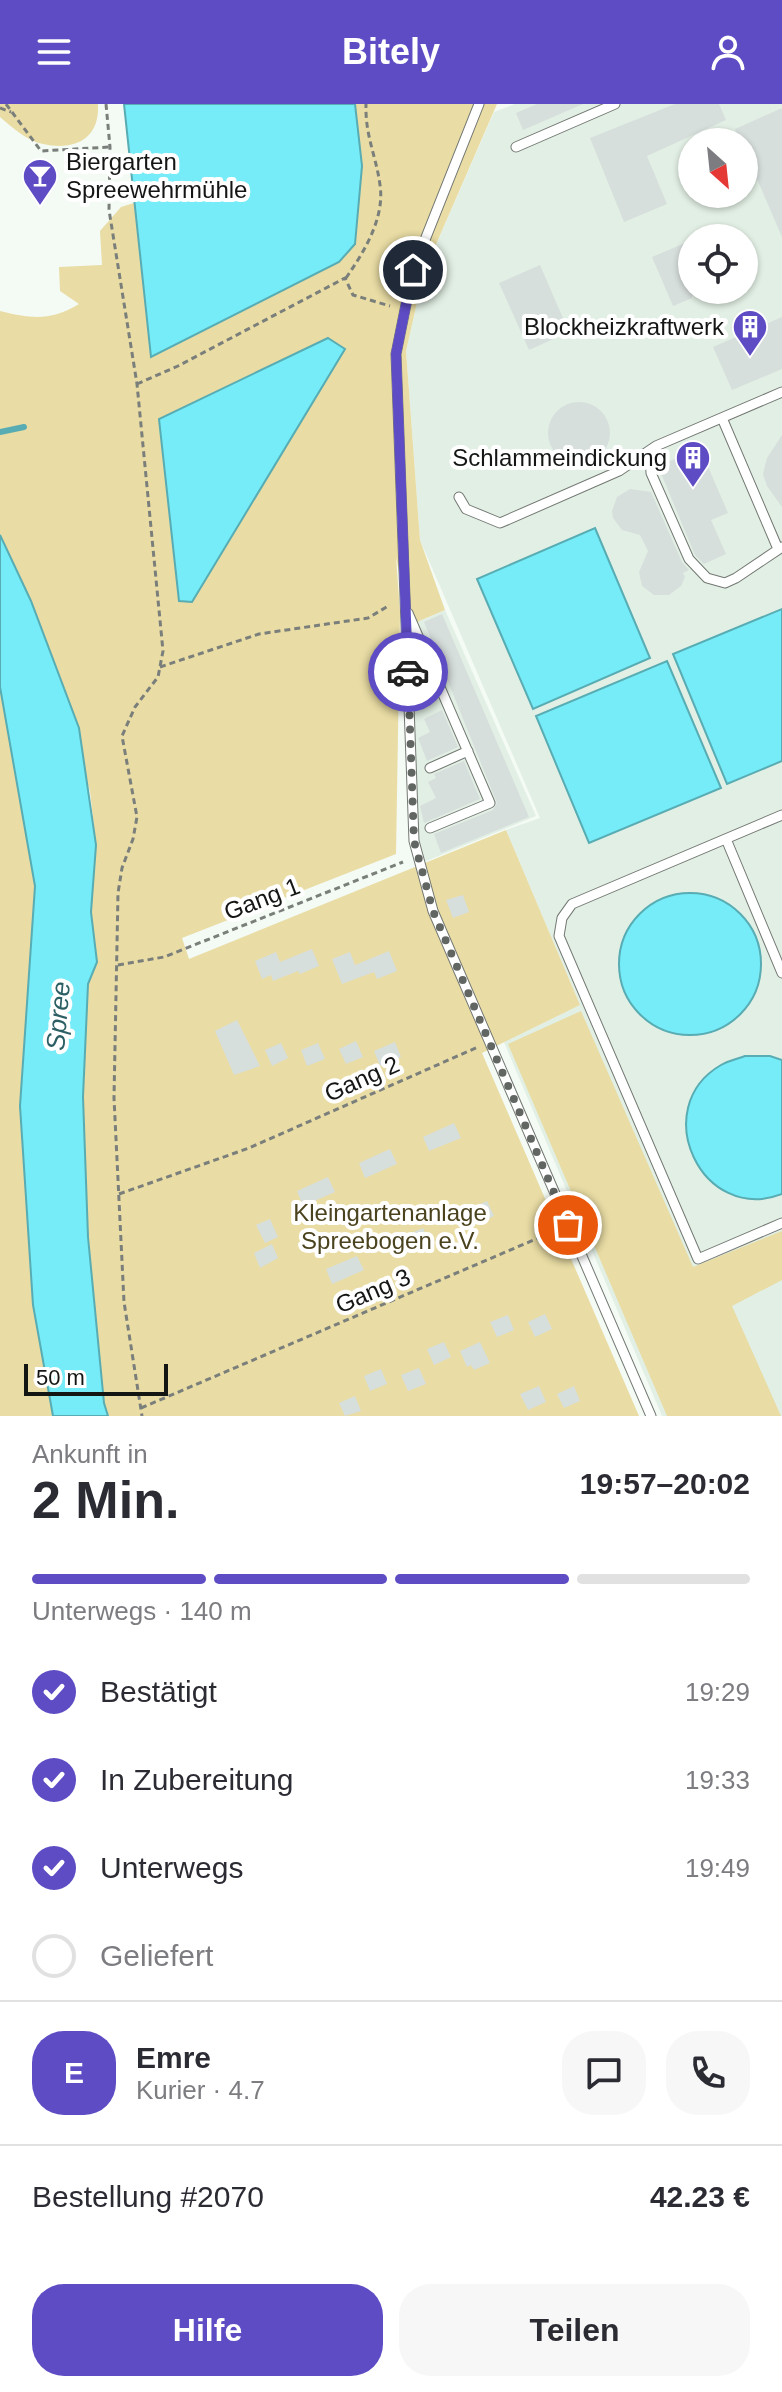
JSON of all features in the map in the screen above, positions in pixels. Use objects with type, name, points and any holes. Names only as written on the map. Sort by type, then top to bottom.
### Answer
[{"type":"lane","points":[[479,104],[413,270],[396,354],[414,841],[433,911],[651,1416]]},
{"type":"lane","points":[[516,147],[615,104]]},
{"type":"lane","points":[[459,497],[466,509],[500,523],[619,471],[656,446],[782,392]]},
{"type":"lane","points":[[656,446],[650,455],[651,473],[689,559],[707,578],[725,583],[780,548],[722,418]]},
{"type":"lane","points":[[405,602],[490,803],[430,828]]},
{"type":"lane","points":[[430,768],[468,751]]},
{"type":"lane","points":[[782,815],[572,904],[562,918],[559,936],[698,1259],[782,1223]]},
{"type":"lane","points":[[726,839],[782,973]]},
{"type":"path","points":[[6,104],[41,151],[110,147]]},
{"type":"path","points":[[106,104],[110,147],[109,210],[137,384],[163,651],[158,677],[135,707],[122,736],[137,817],[120,881],[114,1098],[124,1302],[142,1416]]},
{"type":"path","points":[[137,384],[178,366],[345,278],[376,224],[381,187],[365,128],[366,104]]},
{"type":"path","points":[[0,108],[11,112]]},
{"type":"path","points":[[345,278],[353,295],[405,311]]},
{"type":"path","points":[[160,667],[259,634],[368,618],[405,602]]},
{"type":"path","name":"Gang 1","points":[[116,965],[164,957],[418,856]]},
{"type":"path","name":"Gang 2","points":[[119,1194],[249,1148],[490,1042]]},
{"type":"path","name":"Gang 3","points":[[141,1408],[568,1225]]},
{"type":"shaded area","points":[[515,104],[782,104],[782,1416],[662,1416],[504,1042],[580,1005],[506,830],[540,818],[420,540],[406,351],[424,272],[494,112]]},
{"type":"shaded area","points":[[445,610],[536,816],[424,862],[418,841],[415,804],[412,636],[419,621]]},
{"type":"green space","points":[[0,104],[98,104],[98,116],[90,134],[83,140],[55,146],[37,142],[15,130],[0,117]]},
{"type":"green space","name":"Kleingartenanlage Spreebogen e.V.","points":[[355,104],[497,104],[424,272],[406,351],[420,540],[445,610],[419,621],[412,636],[396,557],[400,612],[396,854],[182,938],[189,959],[506,830],[580,1005],[482,1053],[639,1416],[108,1416],[104,1403],[88,1237],[83,1097],[88,984],[97,962],[91,912],[96,845],[90,791],[31,601],[0,535],[0,311],[41,317],[69,310],[79,304],[60,291],[59,267],[102,265],[100,231],[121,207],[134,203],[152,357],[339,262],[362,166]]},
{"type":"green space","points":[[0,687],[35,886],[20,1106],[33,1305],[53,1416],[0,1416]]},
{"type":"green space","points":[[581,1011],[693,1267],[782,1231],[782,1280],[732,1306],[781,1416],[667,1416],[508,1044]]},
{"type":"water","points":[[124,104],[355,104],[362,166],[355,244],[339,262],[151,357]]},
{"type":"water","points":[[328,338],[345,349],[192,602],[179,601],[159,419]]},
{"type":"water","points":[[595,528],[650,658],[533,709],[477,579]]},
{"type":"water","name":"Spree","points":[[0,535],[31,601],[79,728],[96,845],[91,912],[97,962],[88,984],[83,1097],[88,1237],[104,1403],[108,1416],[53,1416],[33,1305],[20,1106],[35,886],[0,687]]},
{"type":"water","points":[[782,609],[782,761],[727,784],[673,654]]},
{"type":"water","points":[[667,661],[721,788],[589,843],[536,716]]},
{"type":"water","points":[[690,893],[717,898],[740,914],[756,937],[761,964],[756,991],[740,1014],[717,1030],[690,1035],[663,1030],[640,1014],[624,991],[619,964],[624,937],[640,914],[663,898]]},
{"type":"water","points":[[745,1056],[770,1056],[782,1060],[782,1194],[753,1199],[728,1193],[708,1178],[694,1157],[687,1133],[688,1108],[699,1084],[721,1065]]},
{"type":"building","points":[[537,104],[583,104],[523,130],[516,113]]},
{"type":"building","points":[[675,104],[719,104],[726,120],[708,128],[678,128],[678,142],[647,156],[667,204],[624,222],[590,138]]},
{"type":"building","points":[[782,108],[782,237],[758,181],[758,128],[737,128]]},
{"type":"building","points":[[678,246],[678,304],[673,306],[652,257]]},
{"type":"building","points":[[540,265],[569,332],[529,350],[499,283]]},
{"type":"building","name":"Blockheizkraftwerk","points":[[782,317],[782,369],[732,390],[713,347]]},
{"type":"building","points":[[579,402],[591,404],[601,411],[608,421],[608,445],[601,455],[591,462],[579,464],[567,462],[557,455],[550,445],[548,433],[550,421],[557,411],[567,404]]},
{"type":"building","points":[[782,435],[782,507],[767,486],[763,474],[767,458]]},
{"type":"building","name":"Schlammeindickung","points":[[700,448],[728,513],[711,520],[726,554],[704,564],[695,555],[658,466]]},
{"type":"building","points":[[630,489],[651,492],[682,562],[689,570],[683,573],[685,577],[681,586],[669,595],[654,595],[642,586],[639,572],[648,551],[640,535],[622,530],[613,518],[617,497]]},
{"type":"building","points":[[442,614],[529,817],[441,853],[434,834],[493,810],[497,803],[424,622]]},
{"type":"building","points":[[442,710],[458,747],[427,761],[418,738],[430,732],[424,719]]},
{"type":"building","points":[[464,761],[480,799],[424,823],[420,806],[436,798],[428,782],[436,778],[434,774]]},
{"type":"building","points":[[463,895],[469,912],[453,918],[446,900]]},
{"type":"building","points":[[312,949],[319,966],[273,981],[271,975],[262,979],[255,961],[276,952],[280,962]]},
{"type":"building","points":[[389,951],[397,971],[377,979],[374,972],[342,984],[332,959],[350,952],[355,965]]},
{"type":"building","points":[[237,1020],[260,1066],[234,1075],[215,1031]]},
{"type":"building","points":[[356,1041],[363,1057],[346,1064],[339,1049]]},
{"type":"building","points":[[395,1042],[401,1057],[380,1066],[374,1051]]},
{"type":"building","points":[[281,1043],[288,1058],[272,1066],[265,1050]]},
{"type":"building","points":[[318,1043],[325,1059],[307,1066],[301,1050]]},
{"type":"building","points":[[454,1123],[461,1138],[429,1151],[423,1137]]},
{"type":"building","points":[[390,1149],[397,1164],[365,1178],[359,1163]]},
{"type":"building","points":[[328,1177],[335,1192],[303,1206],[297,1191]]},
{"type":"building","points":[[487,1201],[494,1216],[462,1230],[456,1215]]},
{"type":"building","points":[[270,1219],[278,1237],[265,1243],[256,1225]]},
{"type":"building","points":[[423,1228],[429,1243],[398,1257],[391,1242]]},
{"type":"building","points":[[272,1244],[278,1258],[260,1268],[254,1253]]},
{"type":"building","points":[[357,1256],[364,1270],[332,1284],[326,1269]]},
{"type":"building","points":[[545,1314],[552,1329],[535,1337],[528,1322]]},
{"type":"building","points":[[508,1315],[514,1330],[497,1337],[490,1322]]},
{"type":"building","points":[[444,1342],[451,1357],[434,1365],[427,1349]]},
{"type":"building","points":[[480,1342],[490,1363],[474,1370],[471,1365],[467,1367],[460,1351]]},
{"type":"building","points":[[419,1368],[426,1384],[408,1391],[401,1375]]},
{"type":"building","points":[[381,1369],[387,1384],[370,1391],[364,1376]]},
{"type":"building","points":[[539,1386],[546,1402],[528,1410],[520,1394]]},
{"type":"building","points":[[574,1386],[580,1401],[564,1408],[557,1394]]},
{"type":"building","points":[[355,1396],[361,1411],[345,1416],[339,1403]]},
{"type":"waterway","points":[[0,432],[24,427]]},
{"type":"way so far","points":[[408,672],[414,841],[433,911],[568,1225]]},
{"type":"place","name":"Biergarten Spreewehrmühle","points":[[40,207]]},
{"type":"place","name":"Blockheizkraftwerk","points":[[750,358]]},
{"type":"place","name":"Schlammeindickung","points":[[693,489]]},
{"type":"route","points":[[408,672],[396,354],[413,270]]}]
